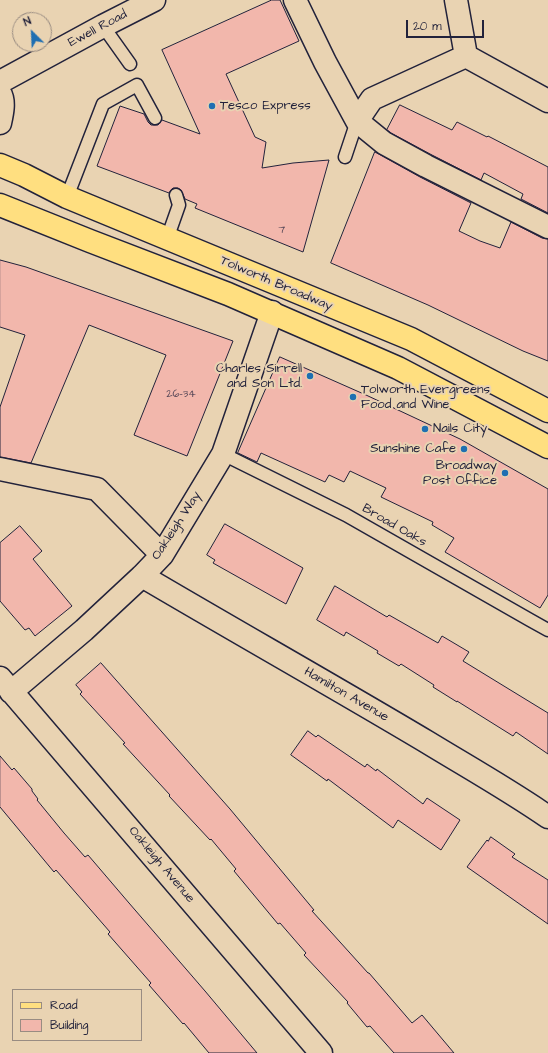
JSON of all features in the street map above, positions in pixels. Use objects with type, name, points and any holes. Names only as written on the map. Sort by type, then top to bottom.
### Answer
[{"type":"main road","name":"Tolworth Broadway","points":[[0,165],[24,175],[67,197],[411,339],[548,411]]},
{"type":"main road","points":[[0,205],[272,312],[398,368],[548,447]]},
{"type":"street","name":"Ewell Road","points":[[0,82],[154,0]]},
{"type":"street","points":[[295,0],[325,62],[357,121],[384,143],[426,166],[548,227]]},
{"type":"street","points":[[456,0],[466,56]]},
{"type":"street","points":[[357,121],[372,100],[466,56]]},
{"type":"street","points":[[466,56],[548,101]]},
{"type":"street","points":[[0,93],[2,95],[0,123]]},
{"type":"street","name":"Oakleigh Way","points":[[6,685],[84,630],[142,576],[162,555],[223,454],[272,312]]},
{"type":"street","points":[[0,469],[97,489],[162,555]]},
{"type":"street","name":"Hamilton Avenue","points":[[142,576],[391,720],[525,801],[548,817]]},
{"type":"street","name":"Oakleigh Avenue","points":[[6,685],[321,1053]]},
{"type":"lane","points":[[103,26],[130,64]]},
{"type":"lane","points":[[67,197],[103,104],[137,85],[155,118]]},
{"type":"lane","points":[[345,157],[357,121]]},
{"type":"lane","points":[[167,239],[179,205],[176,195]]},
{"type":"lane","name":"Broad Oaks","points":[[223,454],[346,515],[548,630]]},
{"type":"building","points":[[272,0],[280,0],[299,41],[226,74],[255,137],[266,142],[262,168],[293,163],[329,160],[303,252],[195,208],[197,204],[185,199],[181,190],[178,188],[173,188],[169,193],[97,166],[120,106],[144,114],[151,125],[158,125],[162,120],[200,134],[162,50]]},
{"type":"building","points":[[400,105],[452,130],[457,122],[548,167],[548,213],[521,199],[523,194],[484,173],[481,180],[391,133],[387,130]]},
{"type":"building","points":[[375,152],[471,203],[459,231],[500,248],[511,222],[542,238],[548,239],[548,361],[523,351],[428,305],[331,263]]},
{"type":"building","points":[[0,260],[26,267],[233,341],[187,456],[134,435],[166,355],[89,325],[31,463],[0,457],[0,407],[25,335],[0,327]]},
{"type":"building","points":[[280,357],[460,439],[548,489],[548,595],[540,608],[445,552],[454,538],[432,525],[433,522],[381,497],[386,488],[350,471],[344,482],[329,475],[325,482],[261,453],[257,462],[238,453]]},
{"type":"building","points":[[225,524],[303,568],[286,604],[213,563],[215,560],[207,555]]},
{"type":"building","points":[[20,526],[42,551],[33,559],[72,606],[35,636],[29,628],[25,630],[0,601],[0,543]]},
{"type":"building","points":[[335,586],[387,617],[389,615],[438,643],[442,636],[469,652],[463,661],[548,713],[548,754],[516,732],[513,736],[433,687],[434,685],[401,664],[399,666],[377,653],[378,651],[346,632],[344,636],[317,620]]},
{"type":"building","points":[[101,663],[230,809],[314,910],[312,911],[369,973],[412,1023],[422,1015],[454,1053],[394,1053],[370,1026],[367,1027],[347,1003],[348,1002],[304,955],[306,953],[280,923],[278,924],[234,871],[236,869],[211,839],[210,840],[169,796],[170,795],[123,744],[125,743],[80,694],[82,692],[76,685]]},
{"type":"building","points":[[308,731],[316,737],[318,735],[365,767],[367,764],[376,771],[377,769],[423,804],[427,798],[460,820],[441,850],[398,820],[393,828],[328,779],[327,781],[291,755]]},
{"type":"building","points":[[0,756],[12,770],[14,768],[32,789],[38,799],[37,800],[64,833],[85,857],[88,855],[257,1053],[209,1053],[149,985],[151,983],[108,934],[110,932],[56,870],[54,872],[0,807]]},
{"type":"building","points":[[491,837],[515,854],[512,857],[548,880],[548,924],[467,867],[487,840],[488,841]]},
{"type":"place","name":"Tesco Express","points":[[212,106]]},
{"type":"place","name":"Charles Sirrell and Son Ltd.","points":[[310,376]]},
{"type":"place","name":"Tolworth Evergreens Food and Wine","points":[[353,397]]},
{"type":"place","name":"Nails City","points":[[425,429]]},
{"type":"place","name":"Sunshine Cafe","points":[[464,449]]},
{"type":"place","name":"Broadway Post Office","points":[[505,473]]}]
